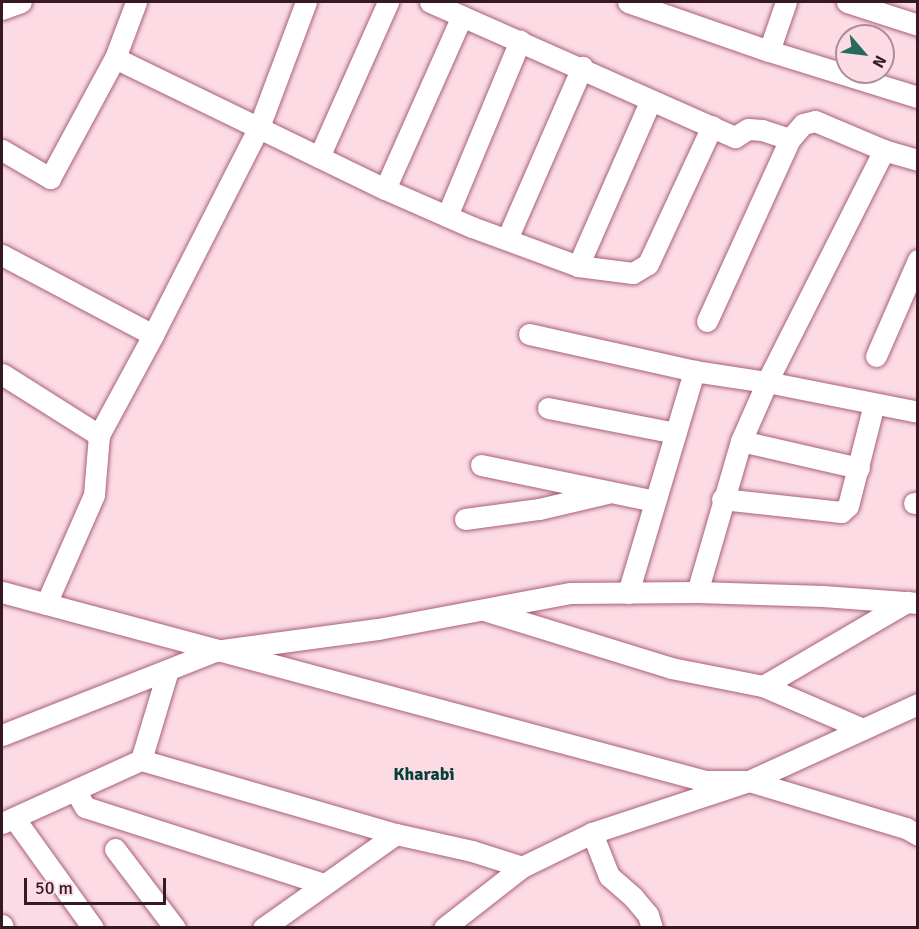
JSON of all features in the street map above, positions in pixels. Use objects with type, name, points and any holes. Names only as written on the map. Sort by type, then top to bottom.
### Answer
[{"type":"street","points":[[2,9],[21,2]]},
{"type":"street","points":[[2,150],[50,178],[116,58],[136,2]]},
{"type":"street","points":[[46,604],[94,495],[99,435],[153,335],[259,127],[306,2]]},
{"type":"street","points":[[319,157],[388,2]]},
{"type":"street","points":[[430,2],[582,67],[735,137],[748,129],[762,130],[790,140]]},
{"type":"street","points":[[627,2],[769,51],[918,97]]},
{"type":"street","points":[[769,51],[786,2]]},
{"type":"street","points":[[847,2],[918,26]]},
{"type":"street","points":[[385,189],[462,16]]},
{"type":"street","points":[[447,216],[520,41]]},
{"type":"street","points":[[116,58],[385,189],[447,216],[578,266],[633,273],[648,264],[712,126]]},
{"type":"street","points":[[507,239],[582,67]]},
{"type":"street","points":[[578,266],[651,100]]},
{"type":"street","points":[[707,321],[790,140],[803,124],[815,121],[884,150],[918,160]]},
{"type":"street","points":[[697,592],[722,499],[741,441],[767,382],[884,150]]},
{"type":"street","points":[[2,255],[153,335]]},
{"type":"street","points":[[876,356],[918,260]]},
{"type":"street","points":[[529,334],[694,371],[767,382],[918,412]]},
{"type":"street","points":[[628,593],[694,371]]},
{"type":"street","points":[[2,374],[99,435]]},
{"type":"street","points":[[722,499],[841,512],[848,506],[874,404]]},
{"type":"street","points":[[548,408],[676,433]]},
{"type":"street","points":[[741,441],[859,468]]},
{"type":"street","points":[[481,465],[655,501]]},
{"type":"street","points":[[465,519],[539,508],[610,492]]},
{"type":"street","points":[[2,592],[706,781],[748,781],[906,828],[918,835]]},
{"type":"street","points":[[2,735],[215,651],[378,629],[571,593],[697,592],[912,603]]},
{"type":"street","points":[[764,686],[912,603]]},
{"type":"street","points":[[483,610],[671,668],[764,686],[863,729]]},
{"type":"street","points":[[141,760],[168,669]]},
{"type":"street","points":[[444,927],[522,867],[592,833],[748,781],[918,704]]},
{"type":"street","points":[[93,927],[8,821],[141,760],[396,834],[472,852],[522,867]]},
{"type":"street","points":[[75,790],[85,807],[323,884]]},
{"type":"street","points":[[592,833],[609,876],[633,897],[648,915],[652,927]]},
{"type":"street","points":[[263,927],[396,834]]},
{"type":"street","points":[[115,849],[175,927]]},
{"type":"district","name":"Kharabi","points":[[424,774]]}]
